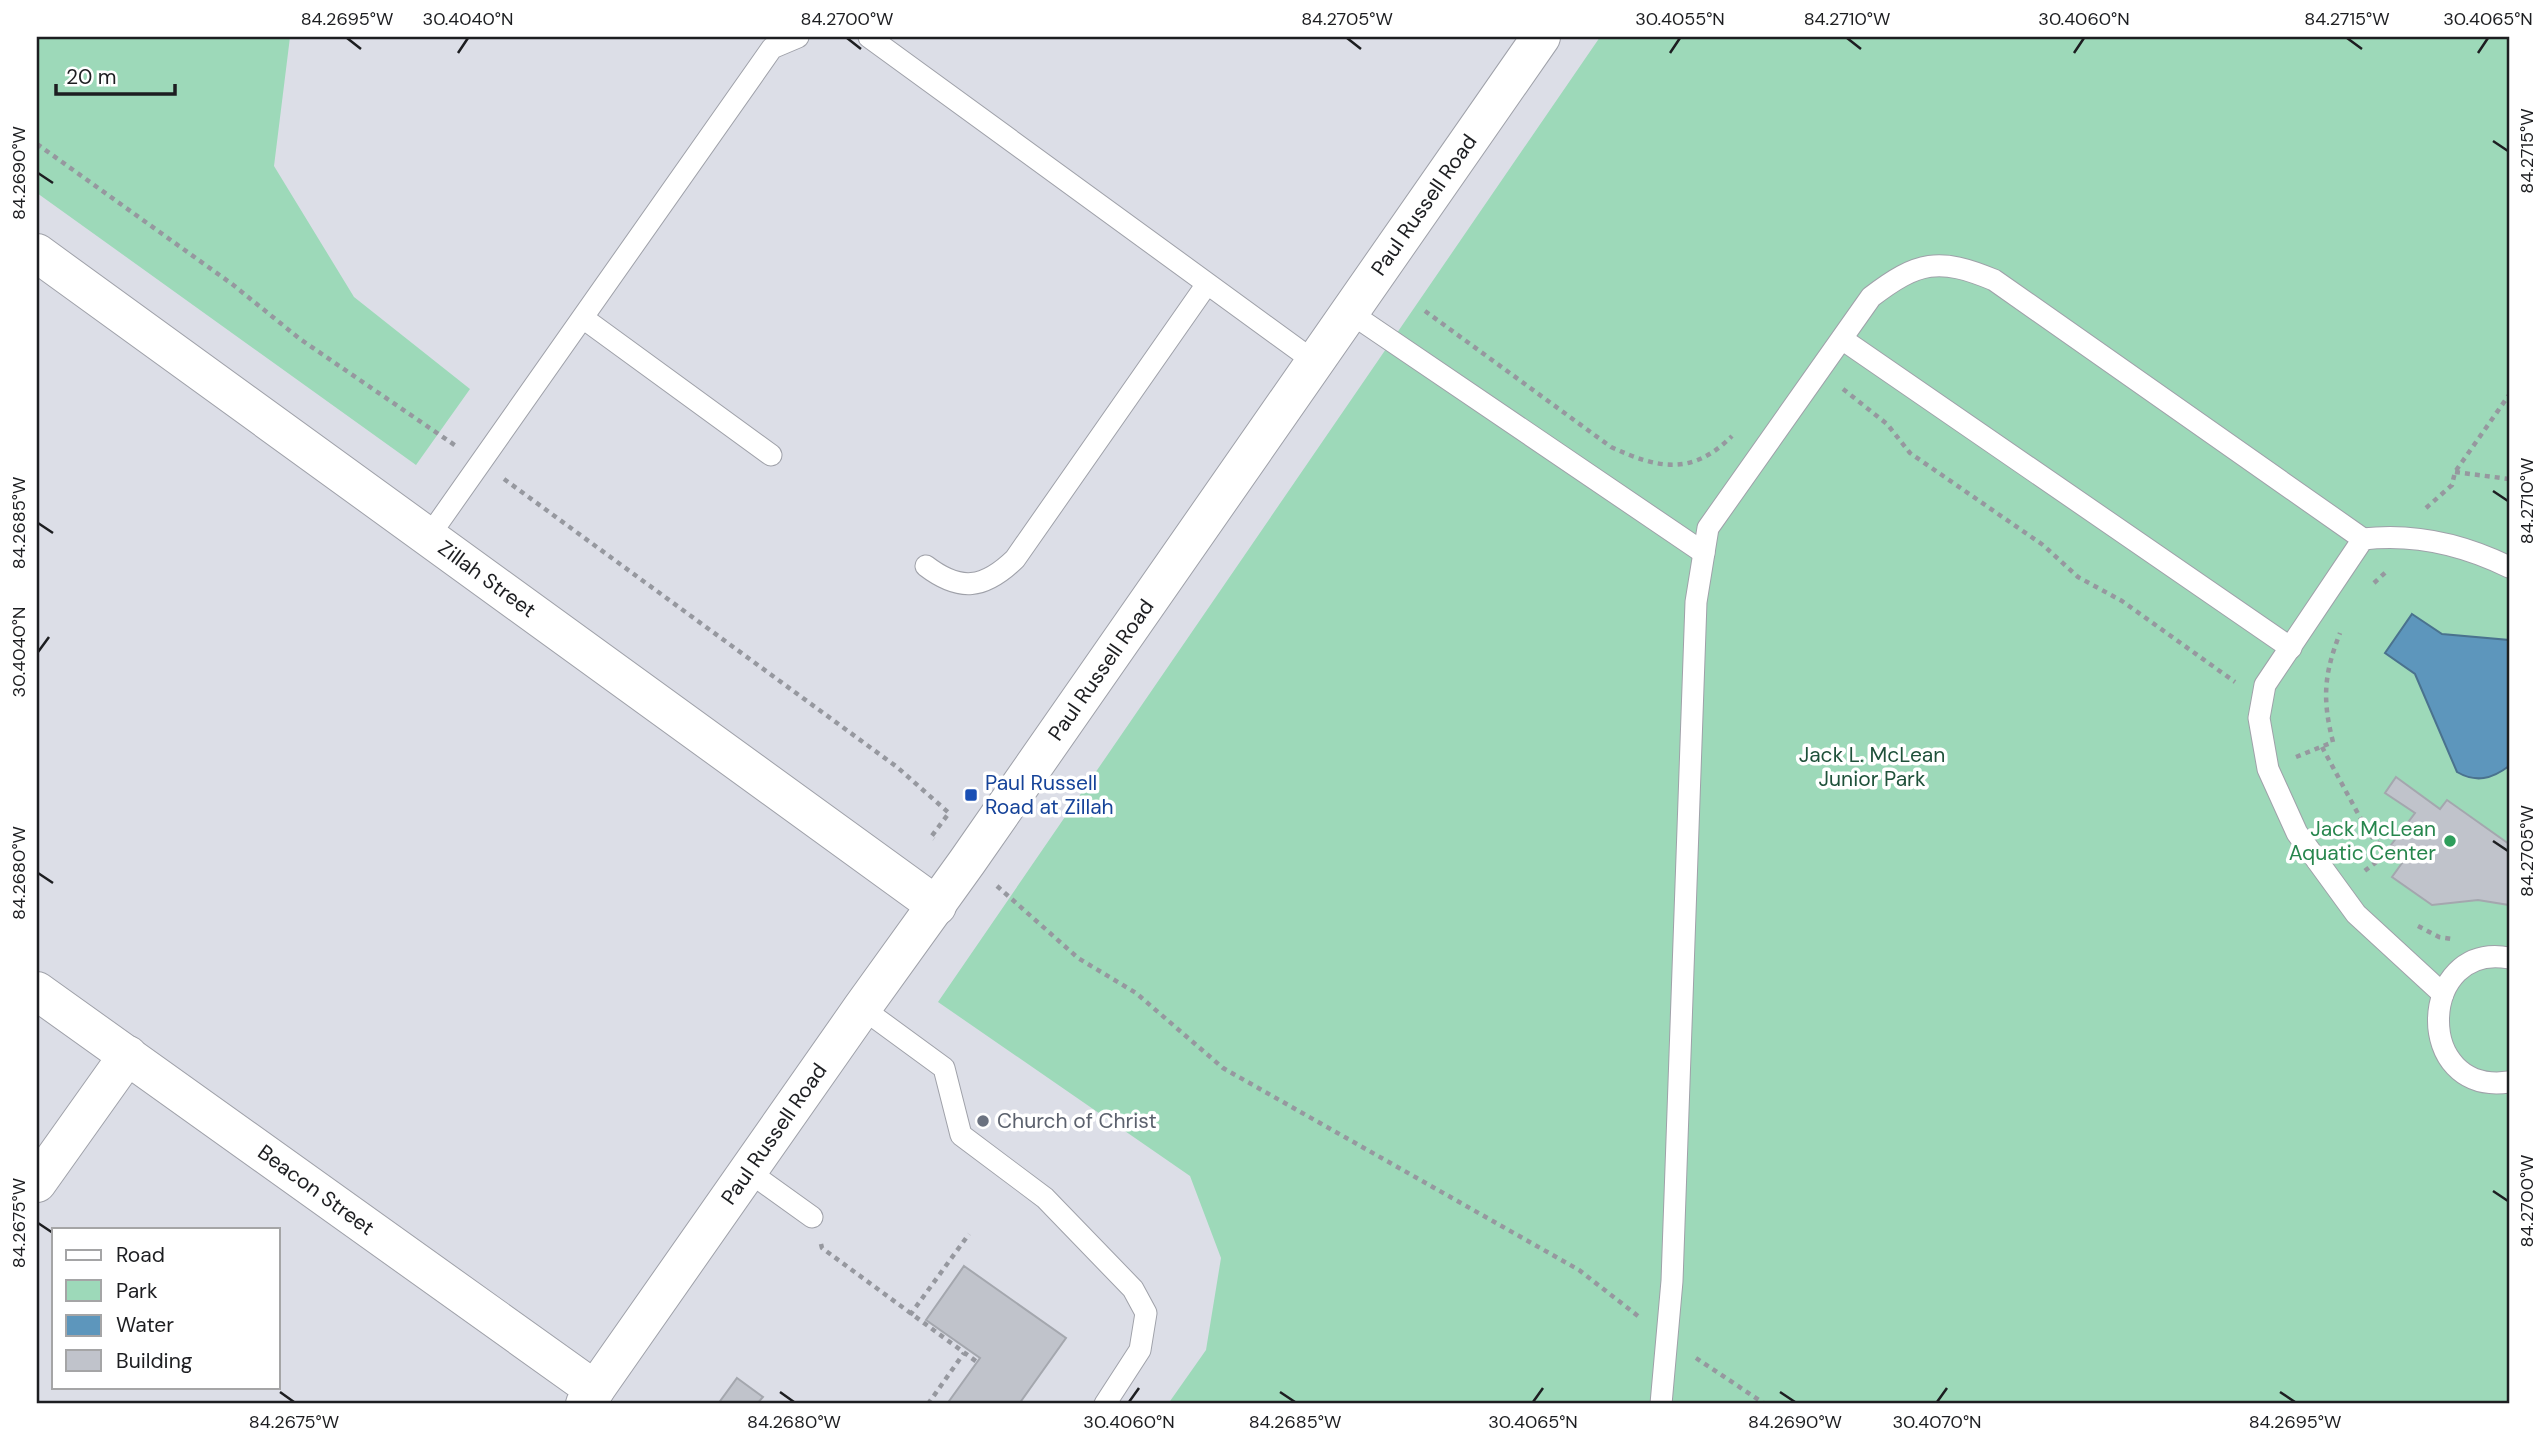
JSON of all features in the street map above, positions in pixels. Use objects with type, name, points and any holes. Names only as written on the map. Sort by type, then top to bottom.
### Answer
[{"type":"street","name":"Paul Russell Road","points":[[590,1397],[862,1007],[937,906],[1541,37]]},
{"type":"street","name":"Zillah Street","points":[[37,253],[937,906]]},
{"type":"street","name":"Beacon Street","points":[[37,991],[128,1055],[590,1397]]},
{"type":"street","points":[[37,1183],[128,1055]]},
{"type":"lane","points":[[429,536],[772,48],[798,37]]},
{"type":"lane","points":[[869,37],[1315,362]]},
{"type":"lane","points":[[1661,1404],[1672,1281],[1696,602],[1708,528],[1871,297],[1899,276],[1931,265],[1961,266],[1994,281],[2363,538],[2417,537],[2483,554],[2509,567]]},
{"type":"lane","points":[[926,566],[945,580],[977,584],[997,576],[1015,559],[1208,284]]},
{"type":"lane","points":[[1349,312],[1704,553]]},
{"type":"lane","points":[[583,318],[771,455]]},
{"type":"lane","points":[[1842,339],[2291,648]]},
{"type":"lane","points":[[2363,538],[2265,685],[2259,718],[2267,769],[2297,833],[2356,914],[2443,993]]},
{"type":"lane","points":[[2509,957],[2479,960],[2460,971],[2443,993],[2438,1009],[2438,1031],[2444,1051],[2459,1068],[2477,1079],[2509,1082]]},
{"type":"lane","points":[[862,1007],[944,1068],[961,1135],[1045,1198],[1133,1289],[1146,1313],[1140,1350],[1105,1404]]},
{"type":"lane","points":[[748,1171],[812,1217]]},
{"type":"path","points":[[1425,311],[1611,447],[1642,462],[1667,466],[1692,463],[1712,454],[1739,427]]},
{"type":"path","points":[[1819,372],[1887,424],[1910,453],[2043,545],[2078,577],[2122,601],[2240,686]]},
{"type":"path","points":[[2419,511],[2428,507],[2452,485],[2455,472],[2509,394]]},
{"type":"path","points":[[2455,472],[2509,479]]},
{"type":"path","points":[[2365,591],[2409,557],[2428,507]]},
{"type":"path","points":[[2267,769],[2333,742],[2325,696],[2328,666],[2342,629]]},
{"type":"path","points":[[2322,746],[2369,834],[2388,853],[2361,874],[2370,885]]},
{"type":"path","points":[[990,879],[1078,958],[1136,993],[1223,1068],[1579,1270],[1667,1338],[1765,1404]]},
{"type":"path","points":[[2413,924],[2439,937],[2461,940]]},
{"type":"path","points":[[812,1217],[822,1248],[977,1362]]},
{"type":"path","points":[[911,1315],[969,1234]]},
{"type":"path","points":[[928,1404],[964,1353]]},
{"type":"green space","points":[[37,37],[290,37],[274,166],[354,297],[470,389],[416,465],[37,193]]},
{"type":"green space","name":"Jack L. McLean Junior Park","points":[[1600,37],[2509,37],[2509,1404],[1168,1404],[1206,1350],[1221,1258],[1190,1176],[938,1002]]},
{"type":"water","points":[[2412,614],[2442,634],[2509,640],[2509,766],[2496,774],[2471,778],[2457,772],[2415,674],[2385,653]]},
{"type":"building","name":"Jack McLean Aquatic Center","points":[[2396,777],[2440,809],[2447,800],[2509,844],[2509,905],[2478,900],[2432,905],[2392,877],[2407,856],[2391,845],[2415,813],[2385,793]]},
{"type":"building","points":[[964,1266],[1066,1338],[1019,1404],[947,1404],[980,1358],[926,1320]]},
{"type":"building","points":[[737,1378],[763,1397],[757,1404],[718,1404]]},
{"type":"place","name":"Paul Russell Road at Zillah","points":[[971,795]]},
{"type":"place","name":"Jack McLean Aquatic Center","points":[[2450,841]]},
{"type":"place","name":"Church of Christ","points":[[983,1121]]}]
